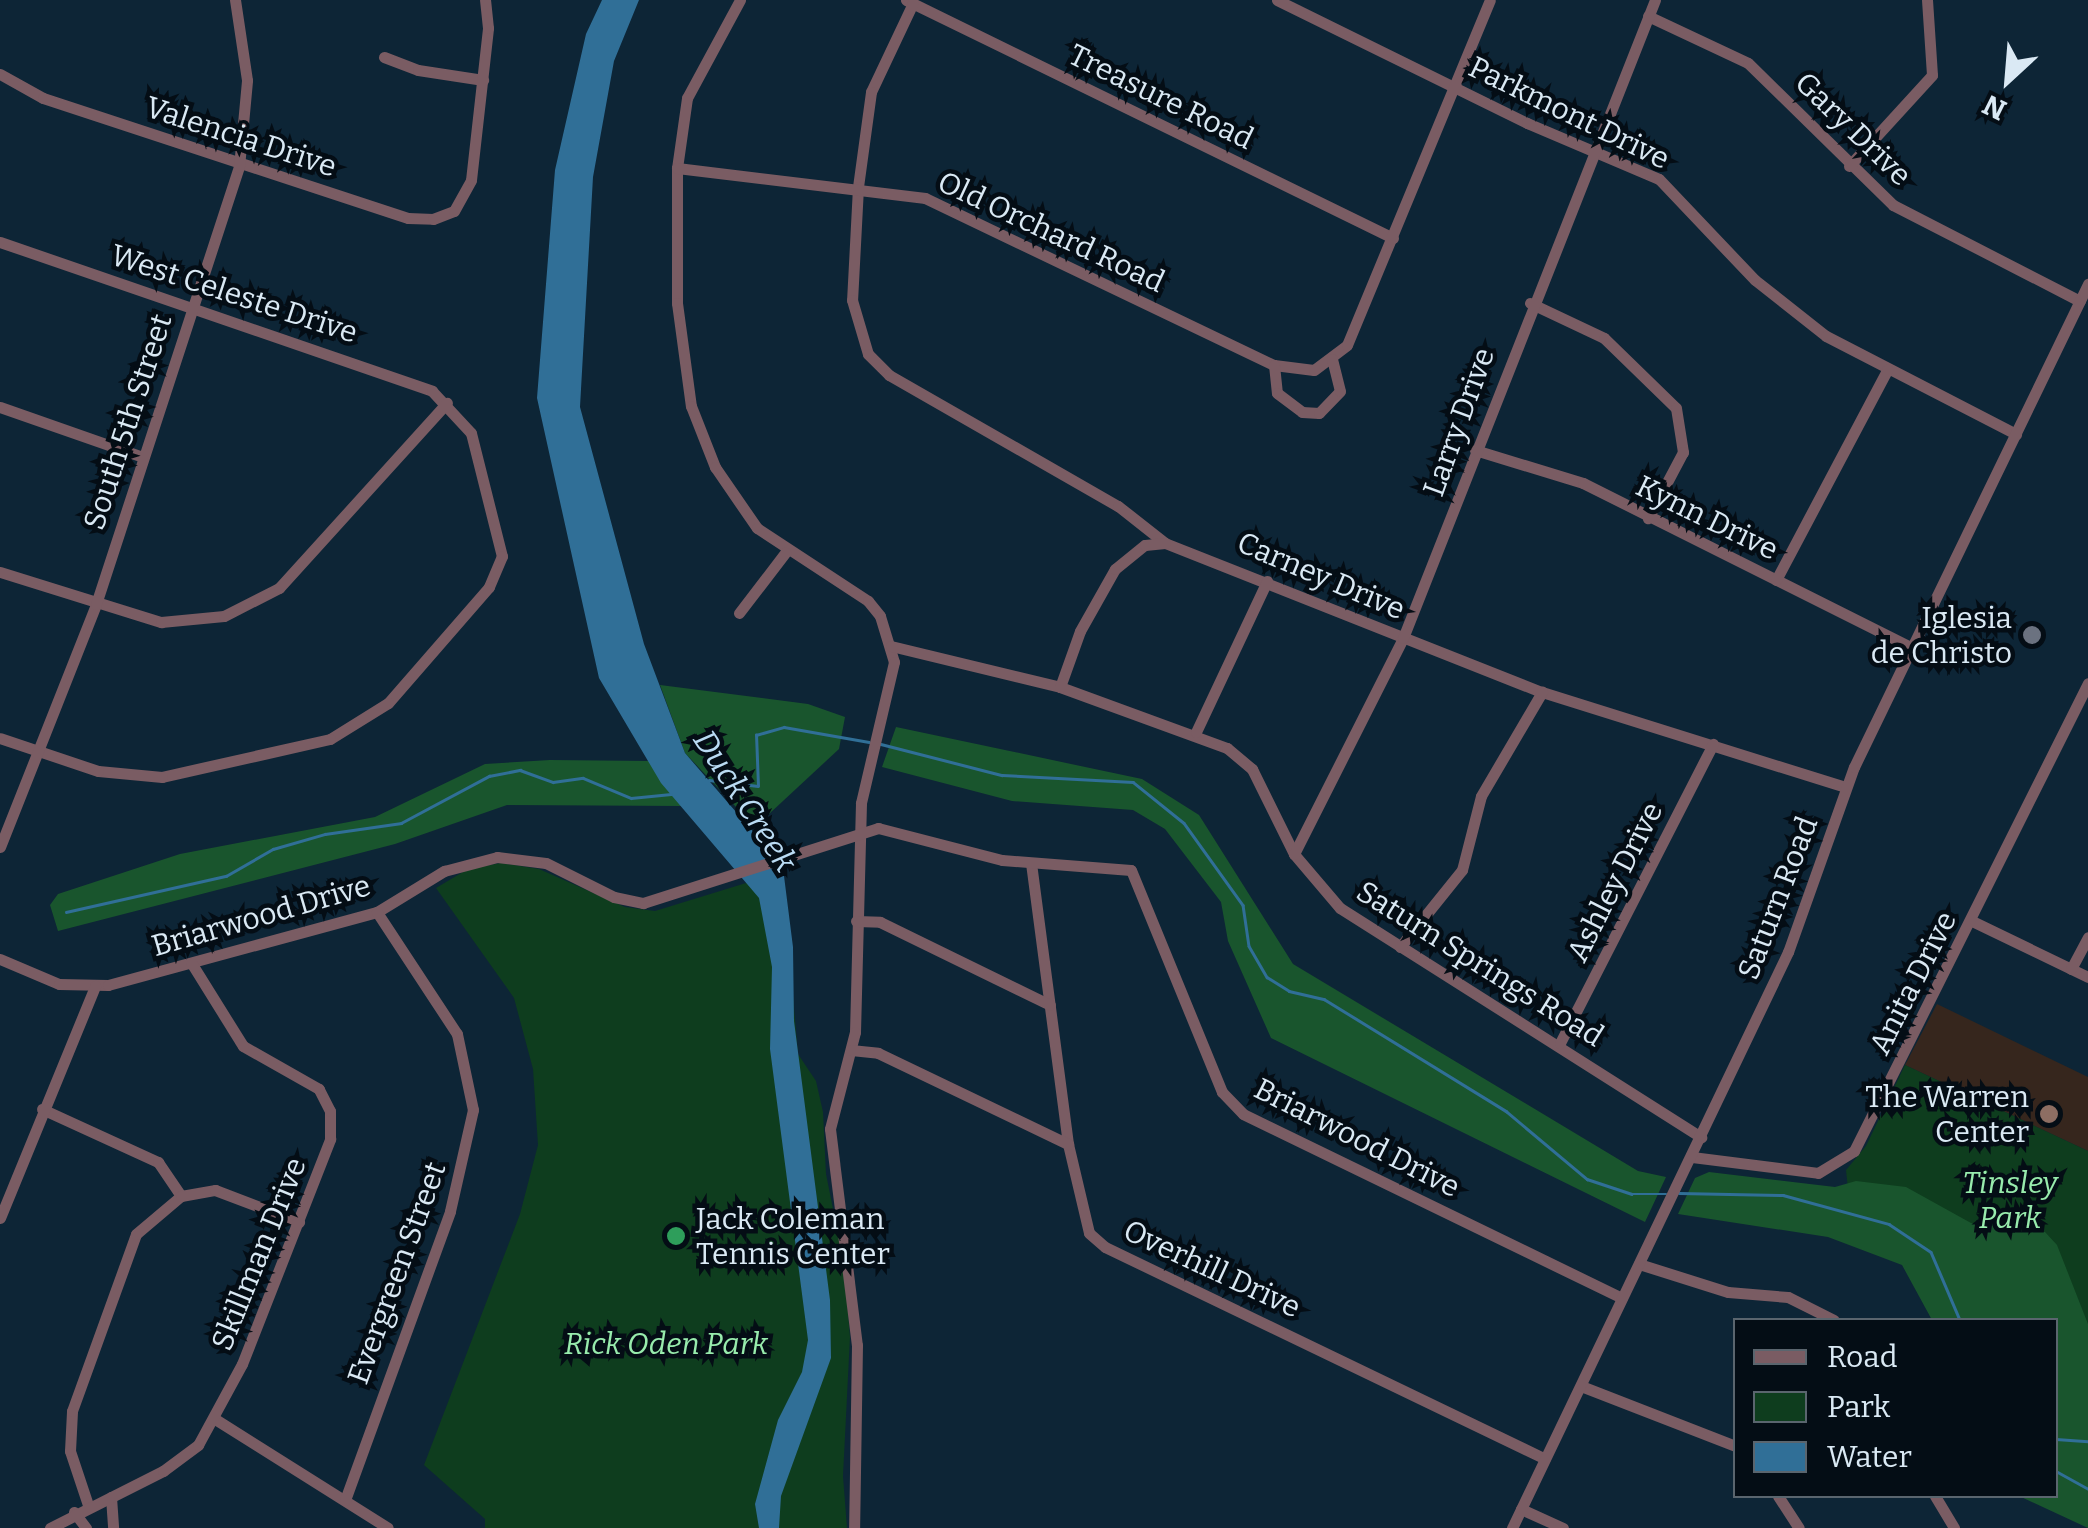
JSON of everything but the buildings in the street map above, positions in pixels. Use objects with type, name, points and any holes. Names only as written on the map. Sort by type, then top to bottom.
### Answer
[{"type":"street","name":"South 5th Street","points":[[0,848],[96,604],[240,164],[247,80],[235,0]]},
{"type":"street","points":[[384,57],[418,70],[483,80],[485,0]]},
{"type":"street","points":[[740,0],[688,98],[678,168],[676,303],[692,406],[736,500],[785,552],[868,602],[891,646],[893,678],[870,762],[859,833],[851,1050],[830,1129],[830,1160],[857,1345],[854,1528]]},
{"type":"street","name":"Parkmont Drive","points":[[1277,0],[1660,179],[1755,280],[1826,336],[2016,434]]},
{"type":"street","points":[[1274,364],[1276,393],[1302,412],[1319,413],[1340,391],[1332,359],[1347,345],[1490,0]]},
{"type":"street","name":"Larry Drive","points":[[1294,854],[1403,638],[1530,302],[1654,0]]},
{"type":"street","points":[[1849,166],[1932,75],[1927,0]]},
{"type":"street","name":"Carney Drive","points":[[910,2],[871,92],[858,187],[852,300],[868,354],[889,376],[1118,506],[1165,543],[1542,692],[1846,787]]},
{"type":"street","name":"Treasure Road","points":[[910,2],[1394,238]]},
{"type":"street","name":"Gary Drive","points":[[1648,16],[1748,63],[1849,166],[1922,223],[2080,301]]},
{"type":"street","name":"Valencia Drive","points":[[0,74],[43,98],[240,164],[408,218],[433,219],[454,211],[466,195],[483,80]]},
{"type":"street","name":"Old Orchard Road","points":[[678,168],[925,198],[1274,364],[1314,370],[1332,359]]},
{"type":"street","name":"West Celeste Drive","points":[[0,242],[412,379],[447,403]]},
{"type":"street","name":"Saturn Road","points":[[1512,1528],[1692,1158],[1800,922],[1846,787],[1910,647],[2088,284]]},
{"type":"street","points":[[1530,302],[1604,338],[1676,408],[1684,452],[1648,518]]},
{"type":"street","points":[[1776,580],[1887,370]]},
{"type":"street","points":[[0,572],[161,622],[200,620],[279,588],[447,403],[471,433],[502,556],[489,587],[388,703],[330,739],[162,778],[98,771],[0,738]]},
{"type":"street","points":[[0,407],[143,456]]},
{"type":"street","name":"Kynn Drive","points":[[1475,450],[1583,483],[1910,647]]},
{"type":"street","points":[[1060,687],[1080,631],[1114,568],[1144,545],[1165,543]]},
{"type":"street","points":[[739,613],[785,552]]},
{"type":"street","points":[[1196,732],[1267,581]]},
{"type":"street","name":"Saturn Springs Road","points":[[891,646],[1060,687],[1196,732],[1252,770],[1294,854],[1340,908],[1560,1043],[1701,1137]]},
{"type":"street","name":"Anita Drive","points":[[1692,1158],[1818,1173],[1846,1160],[1866,1136],[2088,682]]},
{"type":"street","points":[[1400,946],[1462,870],[1481,796],[1542,692]]},
{"type":"street","name":"Ashley Drive","points":[[1560,1043],[1713,744]]},
{"type":"street","name":"Briarwood Drive","points":[[0,958],[59,984],[95,986],[192,964],[378,912],[444,871],[497,857],[546,864],[614,897],[643,903],[734,878],[859,833],[890,829],[1032,863],[1132,870],[1222,1092],[1243,1114],[1622,1298]]},
{"type":"street","name":"Overhill Drive","points":[[1032,863],[1068,1144],[1089,1233],[1105,1248],[1545,1459]]},
{"type":"street","name":"Evergreen Street","points":[[344,1500],[450,1211],[473,1110],[457,1034],[378,912]]},
{"type":"street","points":[[1972,920],[2088,977]]},
{"type":"street","points":[[856,921],[880,922],[1050,1005]]},
{"type":"street","points":[[2071,969],[2088,936]]},
{"type":"street","name":"Skillman Drive","points":[[50,1528],[88,1504],[111,1497],[184,1458],[215,1419],[321,1172],[330,1110],[303,1076],[234,1037],[192,964]]},
{"type":"street","points":[[0,1218],[95,986]]},
{"type":"street","points":[[851,1050],[878,1053],[1068,1144]]},
{"type":"street","points":[[42,1109],[158,1162],[181,1196]]},
{"type":"street","points":[[88,1504],[70,1451],[72,1411],[136,1234],[181,1196],[215,1190],[299,1222]]},
{"type":"street","points":[[1638,1264],[1728,1292],[1788,1298],[1830,1318]]},
{"type":"street","points":[[1582,1386],[1733,1445]]},
{"type":"street","points":[[215,1419],[388,1528]]},
{"type":"street","points":[[111,1497],[114,1528]]},
{"type":"street","points":[[1779,1498],[1799,1528]]},
{"type":"street","points":[[1936,1498],[1954,1528]]},
{"type":"street","points":[[1521,1509],[1563,1528]]},
{"type":"street","points":[[74,1512],[86,1528]]},
{"type":"shaded area","name":"The Warren Center","points":[[1937,1004],[2088,1077],[2088,1151],[1905,1065]]},
{"type":"green space","points":[[660,685],[808,704],[845,717],[839,749],[755,827],[685,753]]},
{"type":"green space","points":[[896,727],[1142,779],[1199,815],[1293,964],[1638,1171],[1666,1177],[1645,1222],[1271,1038],[1228,941],[1221,902],[1165,829],[1133,810],[1012,801],[882,767]]},
{"type":"green space","points":[[649,761],[682,806],[507,805],[395,844],[58,931],[50,905],[58,894],[180,854],[375,817],[485,764]]},
{"type":"green space","name":"Rick Oden Park","points":[[501,863],[539,869],[625,907],[655,911],[782,872],[798,1054],[816,1081],[823,1112],[826,1174],[844,1263],[850,1337],[843,1476],[847,1528],[485,1528],[485,1519],[424,1465],[520,1214],[538,1145],[533,1069],[514,998],[436,888],[468,869]]},
{"type":"green space","name":"Tinsley Park","points":[[1905,1065],[2088,1151],[2088,1432],[2058,1318],[1849,1199],[1846,1170],[1866,1146]]},
{"type":"green space","points":[[1709,1172],[1835,1187],[1856,1181],[1906,1187],[1971,1223],[2045,1232],[2057,1245],[2088,1324],[2088,1528],[2023,1498],[2058,1498],[2058,1318],[1931,1318],[1902,1265],[1828,1237],[1678,1214],[1695,1178]]},
{"type":"water","points":[[602,0],[639,0],[614,61],[593,177],[580,407],[644,644],[685,753],[775,857],[784,876],[793,947],[794,1021],[830,1300],[831,1358],[781,1496],[779,1528],[759,1528],[755,1504],[778,1420],[802,1372],[808,1340],[770,1049],[772,967],[759,898],[661,783],[599,678],[537,398],[555,170],[586,34]]},
{"type":"waterway","name":"Duck Creek","points":[[709,780],[758,786],[756,735],[784,727],[869,742]]},
{"type":"waterway","points":[[877,743],[1002,775],[1133,782],[1184,823],[1243,905],[1249,946],[1267,977],[1289,991],[1324,999],[1506,1111],[1587,1179],[1632,1194],[1666,1194]]},
{"type":"waterway","points":[[66,912],[226,876],[273,849],[325,834],[401,823],[489,776],[520,770],[553,782],[583,778],[631,798],[671,794]]},
{"type":"waterway","points":[[1679,1193],[1783,1195],[1889,1224],[1931,1252],[1959,1318]]},
{"type":"waterway","points":[[2058,1439],[2088,1441]]},
{"type":"waterway","points":[[2058,1472],[2088,1489]]},
{"type":"place","name":"Iglesia de Christo","points":[[2032,635]]},
{"type":"place","name":"The Warren Center","points":[[2049,1114]]},
{"type":"place","name":"Jack Coleman Tennis Center","points":[[676,1236]]}]
